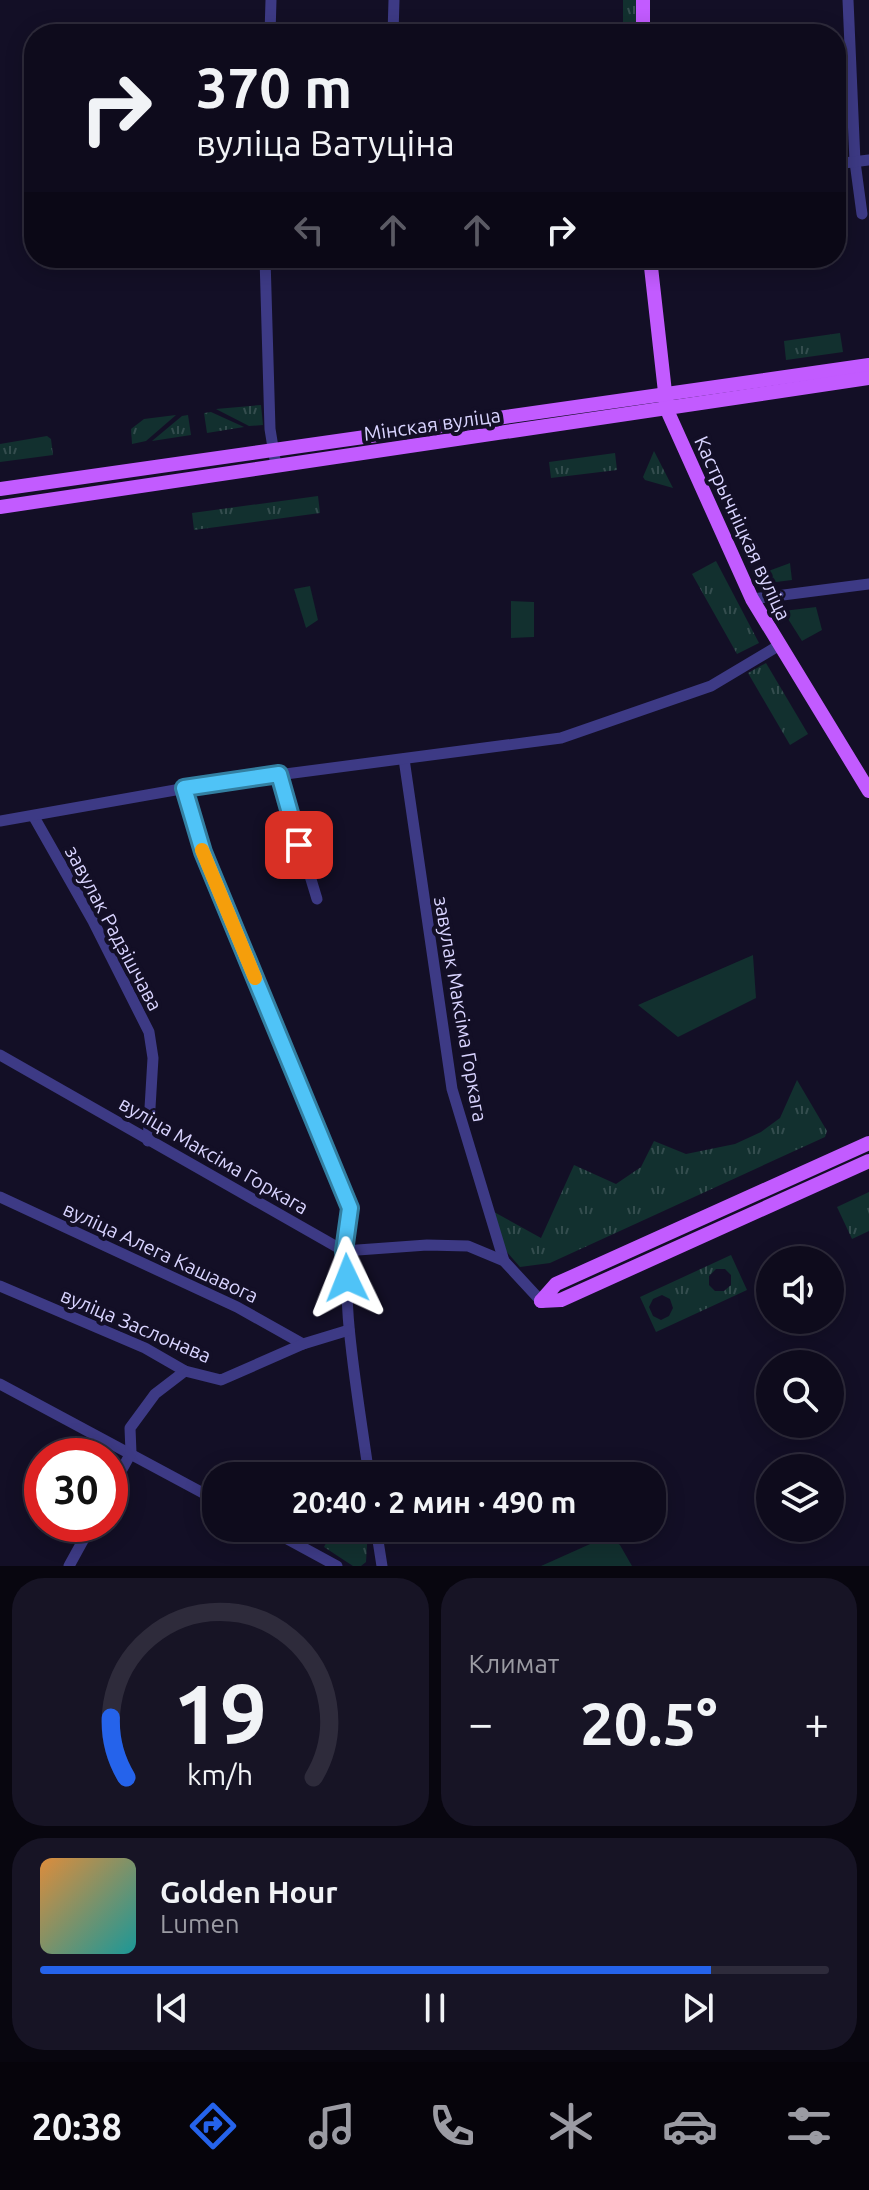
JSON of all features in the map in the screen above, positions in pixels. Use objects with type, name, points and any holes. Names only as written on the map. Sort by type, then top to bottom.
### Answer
[{"type":"main road","points":[[643,0],[643,24]]},
{"type":"main road","name":"Кастрычніцкая вуліца","points":[[651,268],[665,403],[752,599],[869,791]]},
{"type":"main road","name":"Мінская вуліца","points":[[0,507],[665,403],[869,365]]},
{"type":"main road","name":"Мінская вуліца","points":[[0,489],[273,449],[869,378]]},
{"type":"main road","points":[[541,1301],[556,1284],[869,1143]]},
{"type":"main road","points":[[541,1301],[561,1300],[869,1161]]},
{"type":"street","points":[[270,24],[271,0]]},
{"type":"street","points":[[393,24],[394,0]]},
{"type":"street","points":[[848,0],[855,162],[862,214]]},
{"type":"street","points":[[846,163],[869,160]]},
{"type":"street","points":[[265,268],[276,466]]},
{"type":"street","points":[[752,599],[869,584]]},
{"type":"street","points":[[0,821],[184,788],[561,738],[711,686],[778,646]]},
{"type":"street","name":"завулак Максіма Горкага","points":[[404,759],[452,1089],[504,1261]]},
{"type":"street","points":[[279,774],[317,899]]},
{"type":"street","points":[[184,788],[203,852],[350,1208],[344,1251],[349,1330],[367,1462]]},
{"type":"street","name":"завулак Радзішчава","points":[[34,817],[93,921],[149,1032],[153,1058],[148,1141]]},
{"type":"street","name":"вуліца Максіма Горкага","points":[[0,1055],[344,1251]]},
{"type":"street","name":"вуліца Алега Кашавога","points":[[0,1197],[237,1307],[303,1344]]},
{"type":"street","points":[[344,1251],[468,1246],[504,1261],[541,1301]]},
{"type":"street","name":"вуліца Заслонава","points":[[0,1286],[145,1348],[185,1371],[221,1380],[303,1344],[349,1330]]},
{"type":"street","points":[[128,1458],[131,1453],[130,1428],[155,1394],[185,1371]]},
{"type":"street","points":[[0,1384],[202,1492]]},
{"type":"street","points":[[69,1566],[82,1542]]},
{"type":"street","points":[[293,1542],[337,1566]]},
{"type":"street","points":[[378,1542],[382,1566]]},
{"type":"green space","points":[[623,0],[637,0],[637,24],[623,24]]},
{"type":"green space","points":[[840,333],[843,352],[786,360],[784,341]]},
{"type":"green space","points":[[261,405],[263,425],[249,426],[216,409]]},
{"type":"green space","points":[[211,412],[244,427],[207,433],[204,413]]},
{"type":"green space","points":[[176,415],[146,441],[132,444],[131,429],[144,419]]},
{"type":"green space","points":[[188,415],[191,435],[152,441],[182,416]]},
{"type":"green space","points":[[47,436],[51,439],[53,455],[0,462],[0,444]]},
{"type":"green space","points":[[654,451],[673,488],[643,477]]},
{"type":"green space","points":[[615,453],[617,470],[551,478],[549,462]]},
{"type":"green space","points":[[318,496],[320,513],[194,530],[192,513]]},
{"type":"green space","points":[[716,561],[759,643],[737,654],[692,574]]},
{"type":"green space","points":[[790,563],[792,580],[768,583],[763,573]]},
{"type":"green space","points":[[310,586],[318,620],[306,628],[294,589]]},
{"type":"green space","points":[[511,601],[534,602],[534,637],[511,638]]},
{"type":"green space","points":[[816,607],[822,630],[802,641],[783,611]]},
{"type":"green space","points":[[766,663],[808,734],[790,745],[748,673]]},
{"type":"green space","points":[[753,955],[756,998],[678,1037],[638,1005]]},
{"type":"green space","points":[[797,1080],[827,1131],[825,1137],[550,1263],[520,1267],[506,1251],[494,1212],[541,1238],[574,1165],[616,1184],[641,1167],[654,1141],[686,1154],[735,1144],[761,1132],[780,1118]]},
{"type":"green space","points":[[869,1192],[869,1231],[852,1239],[837,1207]]},
{"type":"green space","points":[[731,1255],[747,1290],[656,1332],[640,1297]],"holes":[[[716,1269],[725,1269],[731,1275],[731,1285],[724,1291],[715,1291],[709,1285],[709,1276]],[[662,1295],[670,1299],[673,1308],[669,1316],[661,1320],[653,1316],[649,1307],[653,1299]]]},
{"type":"green space","points":[[327,1542],[367,1542],[366,1562],[353,1566],[324,1547]]},
{"type":"green space","points":[[595,1542],[616,1542],[632,1566],[541,1566]]},
{"type":"slow traffic","points":[[202,850],[255,978]]},
{"type":"route","points":[[299,845],[279,774],[184,788],[203,852],[350,1208],[344,1251],[347,1278]]}]
